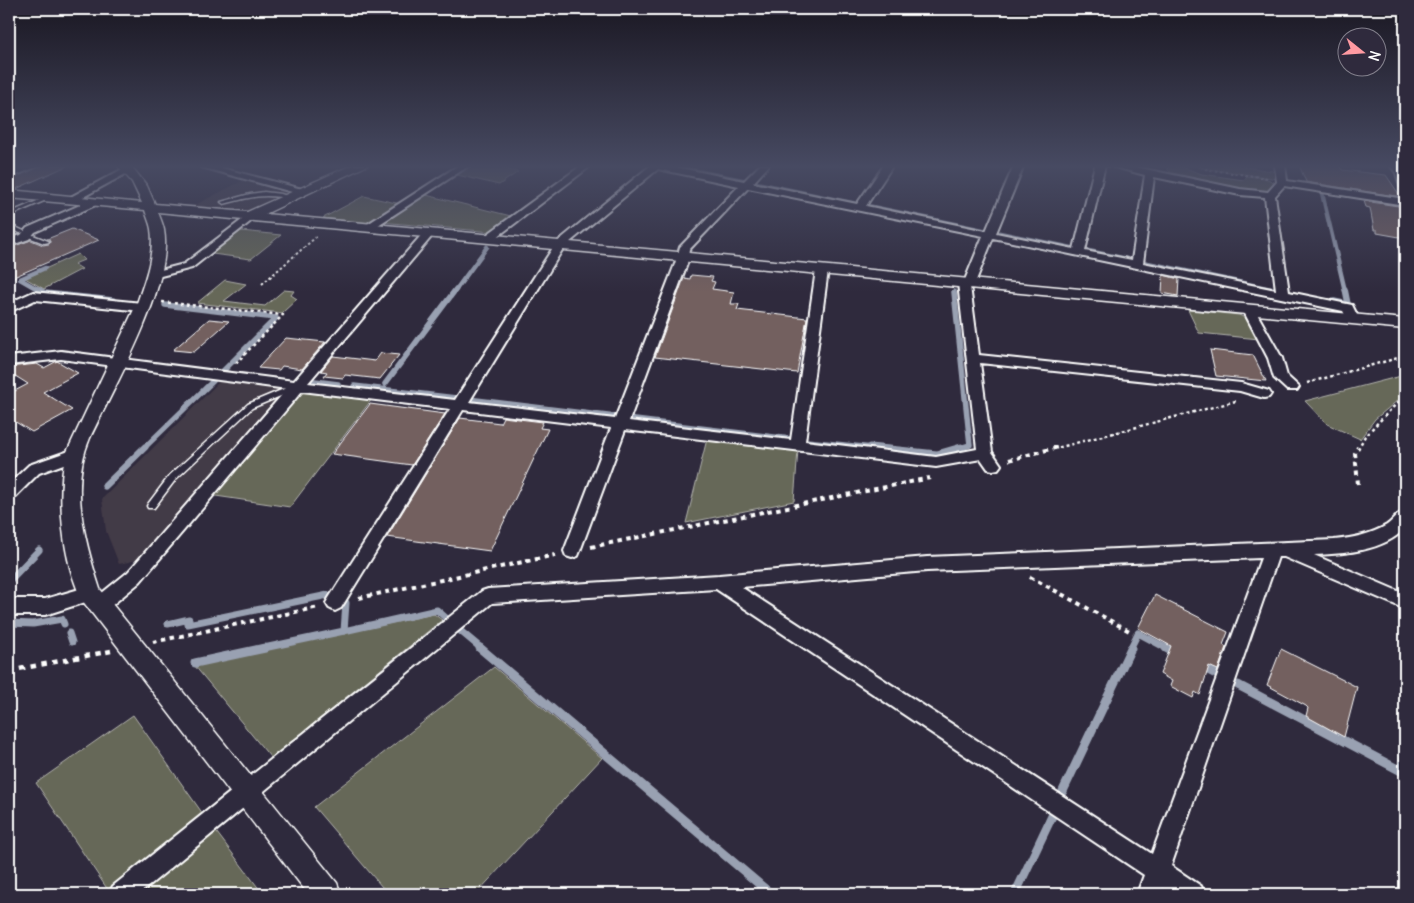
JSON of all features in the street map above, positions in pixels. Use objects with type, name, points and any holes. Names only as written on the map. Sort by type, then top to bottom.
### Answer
[{"type":"street","points":[[9,243],[31,230],[82,207]]},
{"type":"street","points":[[151,207],[158,230],[157,258],[153,275],[143,304],[117,363],[74,454],[69,490],[70,514],[77,551],[95,600],[244,793],[326,894]]},
{"type":"street","points":[[153,207],[1405,324]]},
{"type":"street","points":[[153,275],[188,266],[251,216],[270,207]]},
{"type":"street","points":[[368,227],[399,207]]},
{"type":"street","points":[[489,238],[531,207]]},
{"type":"street","points":[[335,603],[560,245],[605,207]]},
{"type":"street","points":[[572,551],[684,249],[725,207]]},
{"type":"street","points":[[856,207],[1348,308],[1353,319]]},
{"type":"street","points":[[9,361],[61,355],[298,386],[936,462],[989,459],[974,358],[967,283],[1001,207]]},
{"type":"street","points":[[1079,252],[1090,207]]},
{"type":"street","points":[[1137,265],[1146,207]]},
{"type":"street","points":[[1272,207],[1283,295]]},
{"type":"street","points":[[9,607],[45,607],[95,600],[134,578],[429,233]]},
{"type":"street","points":[[797,446],[822,270]]},
{"type":"street","points":[[9,308],[33,296],[143,304]]},
{"type":"street","points":[[1249,310],[1275,358],[1281,378],[1292,387]]},
{"type":"street","points":[[974,358],[1240,387],[1264,394]]},
{"type":"street","points":[[9,492],[34,469],[74,454]]},
{"type":"street","points":[[121,894],[488,596],[718,582],[927,564],[1354,546],[1387,533],[1405,517]]},
{"type":"street","points":[[1278,550],[1405,602]]},
{"type":"street","points":[[1149,894],[1278,550]]},
{"type":"street","points":[[718,582],[1193,894]]},
{"type":"lane","points":[[9,215],[27,207]]},
{"type":"lane","points":[[9,226],[46,242]]},
{"type":"lane","points":[[151,506],[173,477],[250,406],[298,386]]},
{"type":"path","points":[[262,284],[331,224]]},
{"type":"path","points":[[143,304],[283,315],[223,376]]},
{"type":"path","points":[[1292,387],[1405,356]]},
{"type":"path","points":[[989,459],[1264,394]]},
{"type":"path","points":[[1358,484],[1355,453],[1365,436],[1405,395]]},
{"type":"path","points":[[9,671],[130,647],[572,551],[934,477]]},
{"type":"path","points":[[998,561],[1133,632]]},
{"type":"shaded area","points":[[203,207],[259,207],[248,212]]},
{"type":"shaded area","points":[[220,381],[288,389],[142,559],[119,564],[106,531],[102,499]]},
{"type":"green space","points":[[343,207],[396,207],[369,223],[323,218]]},
{"type":"green space","points":[[403,207],[475,207],[515,217],[493,232],[381,222]]},
{"type":"green space","points":[[241,231],[281,235],[251,259],[212,254]]},
{"type":"green space","points":[[78,254],[84,260],[74,264],[82,269],[44,289],[25,278]]},
{"type":"green space","points":[[225,280],[246,284],[224,301],[265,306],[284,290],[294,291],[291,295],[297,299],[282,313],[197,303]]},
{"type":"green space","points":[[1188,310],[1239,315],[1249,320],[1259,339],[1199,333]]},
{"type":"green space","points":[[1405,375],[1403,396],[1375,419],[1360,439],[1327,424],[1305,401]]},
{"type":"green space","points":[[304,391],[372,399],[290,507],[209,495],[296,393]]},
{"type":"green space","points":[[707,439],[798,450],[794,501],[686,523]]},
{"type":"green space","points":[[434,614],[442,620],[271,758],[194,665]]},
{"type":"green space","points":[[494,667],[602,758],[476,894],[388,894],[314,807]]},
{"type":"green space","points":[[133,715],[203,814],[108,890],[36,783]]},
{"type":"green space","points":[[214,829],[263,894],[136,894]]},
{"type":"building","points":[[1367,207],[1405,207],[1405,238],[1377,233],[1377,230],[1374,230],[1370,208]]},
{"type":"building","points":[[72,229],[99,240],[9,279],[9,248],[31,240],[43,245],[49,244],[50,241],[47,239]]},
{"type":"building","points":[[691,275],[713,277],[711,281],[715,282],[712,289],[734,292],[731,304],[739,304],[737,310],[807,318],[797,373],[655,357],[684,278],[690,279]]},
{"type":"building","points":[[1163,275],[1179,279],[1178,296],[1162,293]]},
{"type":"building","points":[[209,319],[229,321],[194,352],[173,350]]},
{"type":"building","points":[[286,338],[325,342],[302,369],[282,366],[279,370],[258,368]]},
{"type":"building","points":[[1210,350],[1253,355],[1266,381],[1216,376]]},
{"type":"building","points":[[381,353],[399,355],[380,379],[345,375],[343,378],[324,376],[327,372],[321,371],[333,356],[375,361]]},
{"type":"building","points":[[57,361],[78,373],[43,392],[72,410],[32,432],[9,418],[9,394],[28,384],[9,372],[9,367],[37,364],[44,368]]},
{"type":"building","points":[[370,404],[445,414],[412,465],[332,454]]},
{"type":"building","points":[[503,417],[543,422],[540,428],[548,429],[490,551],[387,537],[460,418],[500,423]]},
{"type":"building","points":[[1155,595],[1228,632],[1223,645],[1226,647],[1218,670],[1209,666],[1200,695],[1195,692],[1193,698],[1170,686],[1172,681],[1160,674],[1171,646],[1138,628]]},
{"type":"building","points":[[1281,649],[1357,687],[1344,737],[1306,716],[1308,708],[1306,706],[1267,685]]},
{"type":"waterway","points":[[873,207],[983,230]]},
{"type":"waterway","points":[[1325,207],[1345,291]]},
{"type":"waterway","points":[[1000,233],[1072,248]]},
{"type":"waterway","points":[[455,291],[487,247]]},
{"type":"waterway","points":[[1084,250],[1127,259]]},
{"type":"waterway","points":[[1143,262],[1276,290],[1273,289]]},
{"type":"waterway","points":[[41,291],[20,279],[45,268]]},
{"type":"waterway","points":[[38,289],[45,293],[113,300]]},
{"type":"waterway","points":[[385,384],[456,289]]},
{"type":"waterway","points":[[1334,301],[1348,304],[1345,289]]},
{"type":"waterway","points":[[954,292],[970,445],[957,449]]},
{"type":"waterway","points":[[165,305],[276,318],[223,371]]},
{"type":"waterway","points":[[307,380],[338,384]]},
{"type":"waterway","points":[[143,449],[213,381]]},
{"type":"waterway","points":[[354,386],[456,398]]},
{"type":"waterway","points":[[468,399],[616,417]]},
{"type":"waterway","points":[[627,419],[791,439]]},
{"type":"waterway","points":[[806,441],[883,449]]},
{"type":"waterway","points":[[105,486],[145,447]]},
{"type":"waterway","points":[[870,447],[937,454],[961,447]]},
{"type":"waterway","points":[[9,581],[39,550]]},
{"type":"waterway","points":[[168,624],[189,619],[188,624],[328,595]]},
{"type":"waterway","points":[[344,631],[346,603]]},
{"type":"waterway","points":[[344,631],[437,610],[446,618]]},
{"type":"waterway","points":[[9,623],[33,624],[62,619],[64,624]]},
{"type":"waterway","points":[[458,629],[482,649]]},
{"type":"waterway","points":[[259,649],[344,631]]},
{"type":"waterway","points":[[69,633],[72,642]]},
{"type":"waterway","points":[[1130,649],[1138,633],[1168,649]]},
{"type":"waterway","points":[[195,663],[265,648]]},
{"type":"waterway","points":[[480,648],[771,894]]},
{"type":"waterway","points":[[1063,791],[1131,648]]},
{"type":"waterway","points":[[1166,648],[1177,654]]},
{"type":"waterway","points":[[1202,667],[1216,674]]},
{"type":"waterway","points":[[1238,685],[1405,773]]},
{"type":"waterway","points":[[1402,771],[1405,747]]},
{"type":"waterway","points":[[1015,894],[1053,814]]}]
